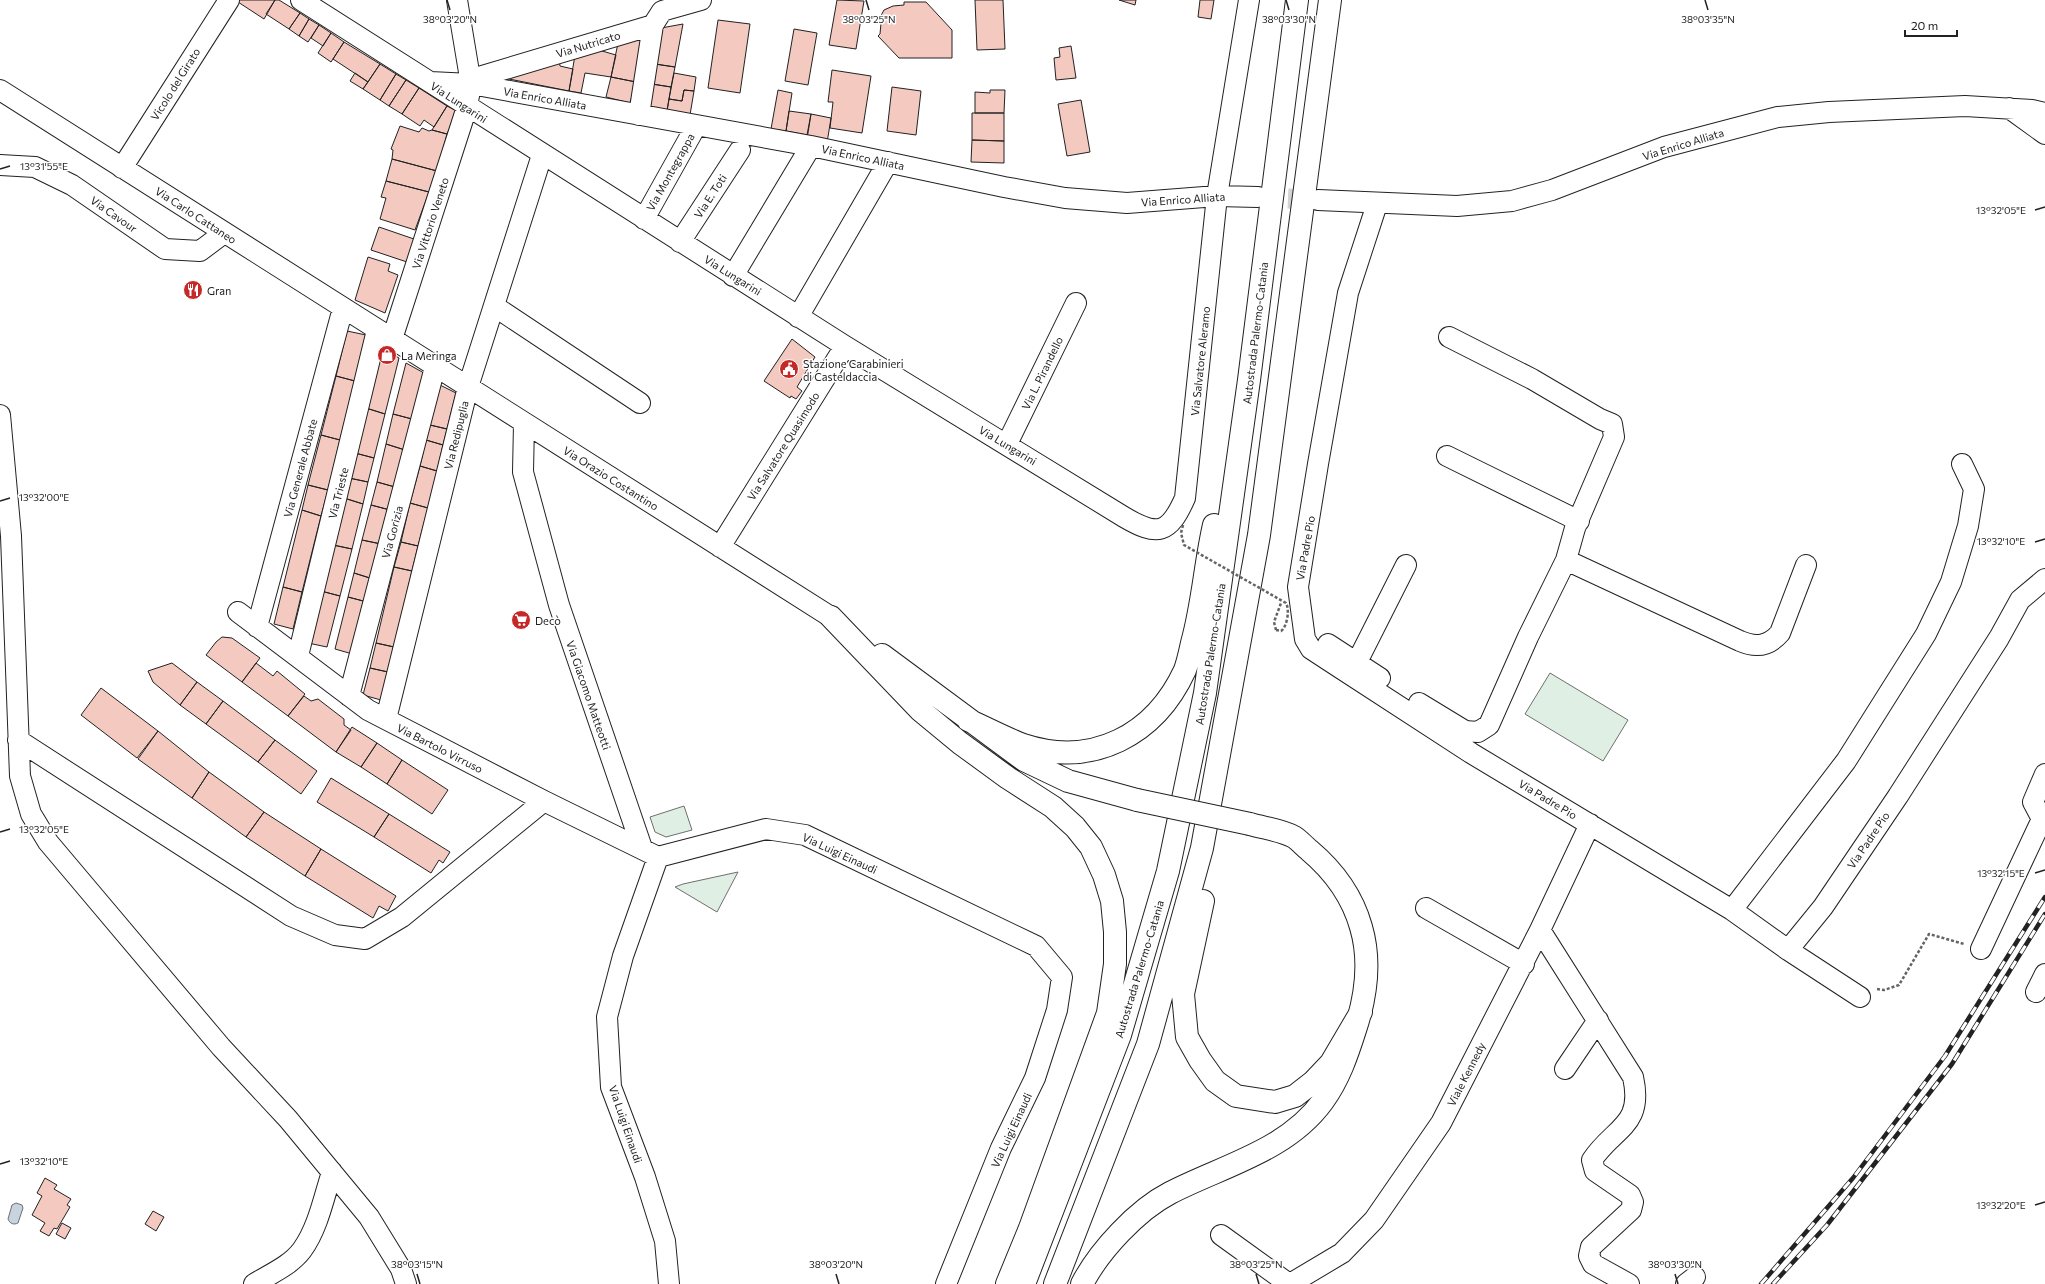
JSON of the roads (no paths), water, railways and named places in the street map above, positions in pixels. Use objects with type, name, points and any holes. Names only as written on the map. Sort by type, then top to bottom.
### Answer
[{"type":"highway","name":"Autostrada Palermo-Catania","points":[[1024,1284],[1120,1035],[1168,871],[1205,694],[1249,380],[1297,0]]},
{"type":"highway","points":[[1055,1284],[1148,1044],[1202,848],[1259,535],[1330,0]]},
{"type":"highway","points":[[1295,262],[1292,354],[1271,535],[1216,849],[1197,920],[1184,994],[1187,1037],[1200,1060],[1215,1081],[1236,1096],[1275,1102],[1295,1096],[1313,1082],[1331,1063],[1361,1012]]},
{"type":"highway","points":[[968,720],[1024,745],[1050,750],[1085,751],[1113,744],[1138,730],[1169,696],[1185,669],[1200,616],[1213,529],[1249,380]]},
{"type":"highway","points":[[832,617],[968,720],[1030,763],[1068,781],[1137,800],[1250,824],[1293,837],[1318,858],[1340,880],[1355,907],[1364,937],[1367,972],[1361,1012],[1343,1067],[1323,1102],[1297,1128],[1262,1150],[1169,1193],[1144,1211],[1119,1234],[1089,1270],[1082,1284]]},
{"type":"highway","points":[[832,617],[920,710],[966,748],[1008,778],[1053,807],[1075,827],[1091,847],[1104,875],[1112,901],[1115,932],[1115,964],[1108,1013],[1030,1228],[1007,1284]]},
{"type":"street","name":"Vicolo del Girato","points":[[122,168],[228,0]]},
{"type":"street","name":"Via Lungarini","points":[[301,0],[798,317],[1143,528],[1156,531],[1177,524]]},
{"type":"street","name":"Via Vittorio Veneto","points":[[384,334],[468,107],[471,84],[458,0]]},
{"type":"street","points":[[639,115],[654,25],[662,11],[701,0]]},
{"type":"street","name":"Via Salvatore Aleramo","points":[[1177,524],[1178,514],[1185,498],[1217,196],[1249,0]]},
{"type":"street","name":"Via Nutricato","points":[[471,84],[482,76],[654,25]]},
{"type":"street","name":"Via Enrico Alliata","points":[[428,82],[471,84],[811,146],[1004,188],[1065,198],[1127,203],[1217,196],[1258,197]]},
{"type":"street","name":"Via Carlo Cattaneo","points":[[0,90],[384,334]]},
{"type":"street","name":"Via Enrico Alliata","points":[[1318,200],[1377,204],[1457,206],[1512,201],[1552,190],[1664,147],[1778,117],[1829,112],[1965,106],[2032,110],[2045,113]]},
{"type":"street","points":[[2009,108],[2045,134]]},
{"type":"street","name":"Via Montegrappa","points":[[644,219],[696,126]]},
{"type":"street","points":[[733,276],[811,146]]},
{"type":"street","name":"Via E. Toti","points":[[680,242],[740,150]]},
{"type":"street","name":"Via Redipuglia","points":[[386,720],[468,388],[542,155]]},
{"type":"street","points":[[798,317],[888,162]]},
{"type":"street","name":"Via Cavour","points":[[0,165],[35,167],[72,185],[165,249],[200,251],[224,233]]},
{"type":"street","name":"Via Padre Pio","points":[[1377,204],[1348,292],[1318,464],[1298,587],[1305,639],[1311,649],[1471,753],[1732,910],[1766,936],[1788,950],[1823,907],[1898,796],[1991,650],[2020,600],[2045,579]]},
{"type":"street","name":"Via L. Pirandello","points":[[1007,444],[1076,303]]},
{"type":"street","points":[[494,306],[640,403]]},
{"type":"street","name":"Via Generale Abbate","points":[[257,627],[343,308]]},
{"type":"street","name":"Via Orazio Costantino","points":[[384,334],[832,617]]},
{"type":"street","name":"Via Trieste","points":[[298,656],[384,334]]},
{"type":"street","points":[[1305,639],[1322,640],[1465,730],[1478,732],[1484,729],[1493,719],[1528,637],[1566,560],[1579,521],[1614,437],[1612,424],[1600,419],[1532,379],[1449,337]]},
{"type":"street","name":"Via Salvatore Quasimodo","points":[[720,547],[845,346]]},
{"type":"street","name":"Via Gorizia","points":[[349,696],[435,367]]},
{"type":"street","points":[[0,415],[10,536],[20,776],[31,814],[48,842],[221,1047],[288,1119],[370,1217],[401,1269],[406,1284]]},
{"type":"street","name":"Via Giacomo Matteotti","points":[[524,423],[523,472],[559,606],[650,853]]},
{"type":"street","points":[[1448,456],[1579,521]]},
{"type":"street","points":[[1732,910],[1846,761],[1926,634],[1951,582],[1968,526],[1974,489],[1962,464]]},
{"type":"street","points":[[1566,560],[1744,643],[1758,646],[1774,639],[1780,633],[1806,565]]},
{"type":"street","points":[[1357,662],[1406,565]]},
{"type":"street","name":"Via Bartolo Virruso","points":[[238,612],[368,710],[544,801],[650,853]]},
{"type":"street","points":[[18,740],[291,916],[335,935],[365,939],[402,917],[544,801]]},
{"type":"street","points":[[1981,949],[2042,819],[2033,802],[2045,774]]},
{"type":"street","name":"Viale Kennedy","points":[[1289,1284],[1342,1253],[1374,1220],[1441,1123],[1524,964],[1590,824]]},
{"type":"street","name":"Via Luigi Einaudi","points":[[668,1284],[665,1240],[645,1177],[611,1087],[608,1017],[650,853],[766,829],[804,835],[1036,946],[1062,977],[1057,1010],[1035,1078],[1001,1148],[946,1284]]},
{"type":"street","points":[[1426,908],[1524,964]]},
{"type":"street","points":[[1540,930],[1633,1077],[1637,1092],[1634,1107],[1625,1126],[1598,1151],[1592,1160],[1595,1171],[1630,1195],[1633,1202],[1631,1210],[1591,1247],[1589,1256],[1593,1264],[1629,1284]]},
{"type":"street","points":[[1788,950],[1860,997]]},
{"type":"street","points":[[2036,992],[2045,974]]},
{"type":"street","points":[[1565,1069],[1598,1020]]},
{"type":"street","points":[[254,1284],[285,1265],[302,1250],[314,1227],[332,1172]]},
{"type":"street","points":[[1221,1235],[1289,1284]]},
{"type":"tunnel","points":[[1258,197],[1318,200]]},
{"type":"railway","points":[[1761,1284],[1853,1178],[1945,1056],[2045,897]]},
{"type":"railway","points":[[1773,1284],[1827,1225],[1952,1064],[2045,914]]},
{"type":"place","name":"Gran","points":[[193,290]]},
{"type":"place","name":"La Meringa","points":[[387,355]]},
{"type":"place","name":"Stazione Carabinieri di Casteldaccia","points":[[789,369]]},
{"type":"place","name":"Decò","points":[[521,620]]}]
